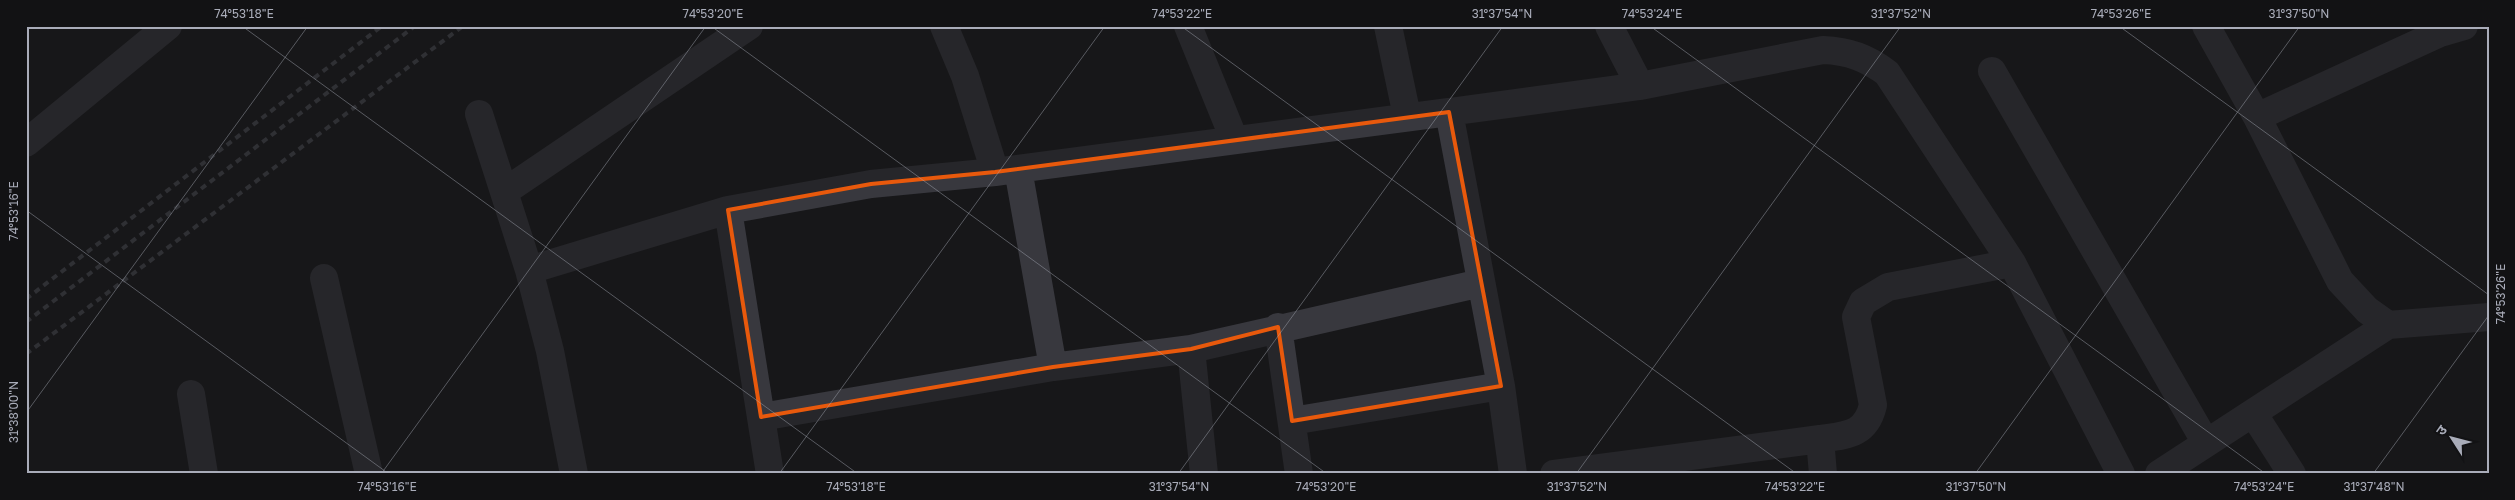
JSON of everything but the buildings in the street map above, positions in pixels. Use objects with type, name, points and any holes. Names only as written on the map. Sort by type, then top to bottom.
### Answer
[{"type":"street","points":[[26,143],[168,26]]},
{"type":"street","points":[[504,192],[749,26]]},
{"type":"street","points":[[944,26],[1007,170],[1053,367]]},
{"type":"street","points":[[1188,26],[1234,139]]},
{"type":"street","points":[[1388,26],[1407,116]]},
{"type":"street","points":[[1609,26],[1640,86]]},
{"type":"street","points":[[2206,26],[2257,117],[2340,281],[2367,310],[2388,325]]},
{"type":"street","points":[[2257,117],[2448,28]]},
{"type":"street","points":[[529,270],[728,210],[871,184],[1007,170],[1640,86],[1823,50],[1843,50],[1869,60],[1887,73],[2012,263],[2120,474]]},
{"type":"street","points":[[1992,71],[2206,443]]},
{"type":"street","points":[[1449,112],[1501,386],[1513,474]]},
{"type":"street","points":[[479,114],[529,270],[550,351],[574,474]]},
{"type":"street","points":[[728,210],[770,474]]},
{"type":"street","points":[[1554,474],[1820,439],[1856,431],[1870,418],[1873,405],[1856,318],[1864,302],[1888,287],[2012,263]]},
{"type":"street","points":[[324,278],[369,474]]},
{"type":"street","points":[[761,417],[1053,367],[1191,349],[1278,327],[1482,282]]},
{"type":"street","points":[[2159,474],[2388,325],[2489,317]]},
{"type":"street","points":[[1278,327],[1299,474]]},
{"type":"street","points":[[1191,349],[1204,474]]},
{"type":"street","points":[[1292,421],[1501,386]]},
{"type":"street","points":[[191,394],[204,474]]},
{"type":"street","points":[[2253,413],[2292,474]]},
{"type":"street","points":[[1820,439],[1823,474]]},
{"type":"highlighted area","points":[[1449,112],[1501,386],[1292,421],[1278,327],[1191,349],[1053,367],[761,417],[728,210],[871,184],[995,172]]},
{"type":"railway","points":[[26,299],[382,26]]},
{"type":"railway","points":[[26,322],[415,26]]},
{"type":"railway","points":[[26,354],[463,26]]}]
